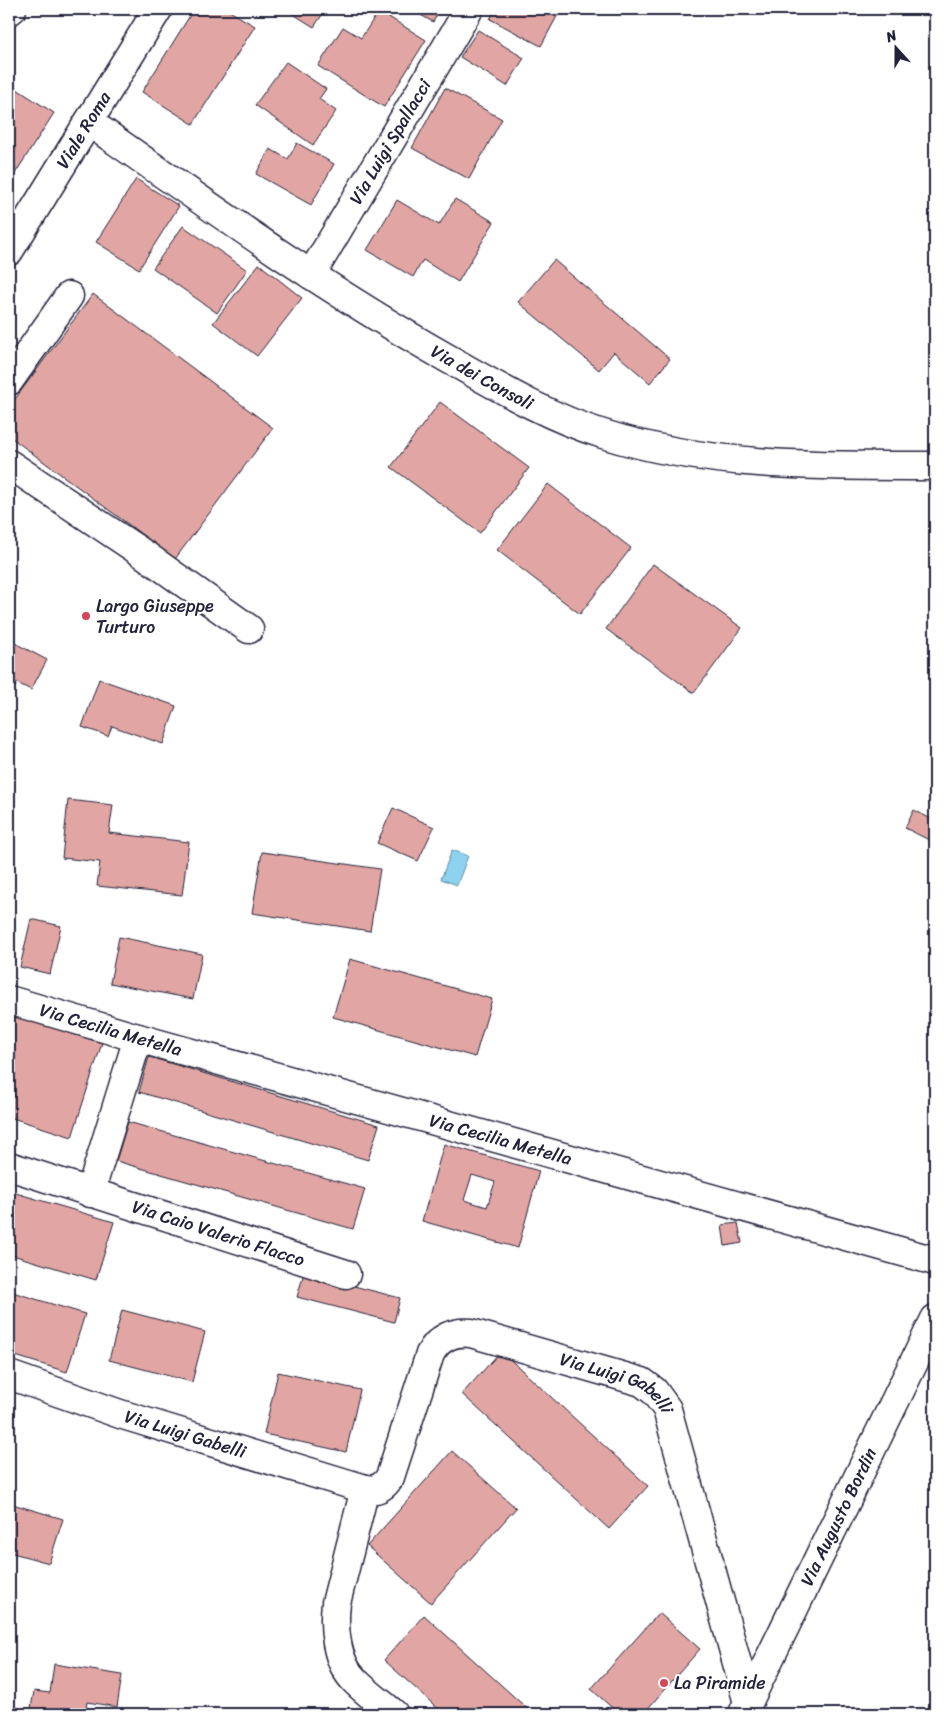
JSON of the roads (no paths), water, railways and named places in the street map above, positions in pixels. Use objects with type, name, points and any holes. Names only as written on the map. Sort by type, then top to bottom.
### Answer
[{"type":"street","name":"Viale Roma","points":[[9,251],[158,9]]},
{"type":"street","name":"Via Luigi Spallacci","points":[[311,275],[469,9]]},
{"type":"street","name":"Via dei Consoli","points":[[89,122],[270,249],[388,324],[517,398],[581,427],[604,435],[675,451],[754,461],[841,466],[935,466]]},
{"type":"street","points":[[9,381],[69,296]]},
{"type":"street","points":[[9,464],[145,555],[249,629]]},
{"type":"street","name":"Via Cecilia Metella","points":[[9,1000],[138,1038],[935,1261]]},
{"type":"street","points":[[90,1193],[138,1038]]},
{"type":"street","name":"Via Caio Valerio Flacco","points":[[9,1166],[346,1274]]},
{"type":"street","name":"Via Augusto Bordin","points":[[745,1709],[935,1319]]},
{"type":"street","name":"Via Luigi Gabelli","points":[[9,1374],[120,1414],[370,1490],[381,1487],[390,1477],[430,1354],[441,1340],[452,1334],[471,1333],[642,1382],[654,1391],[667,1409],[745,1709]]},
{"type":"street","points":[[365,1489],[336,1603],[334,1617],[336,1637],[349,1674],[394,1714]]},
{"type":"water","points":[[452,850],[468,856],[457,885],[441,879]]},
{"type":"place","name":"Largo Giuseppe Turturo","points":[[86,616]]},
{"type":"place","name":"La Piramide","points":[[664,1683]]}]
